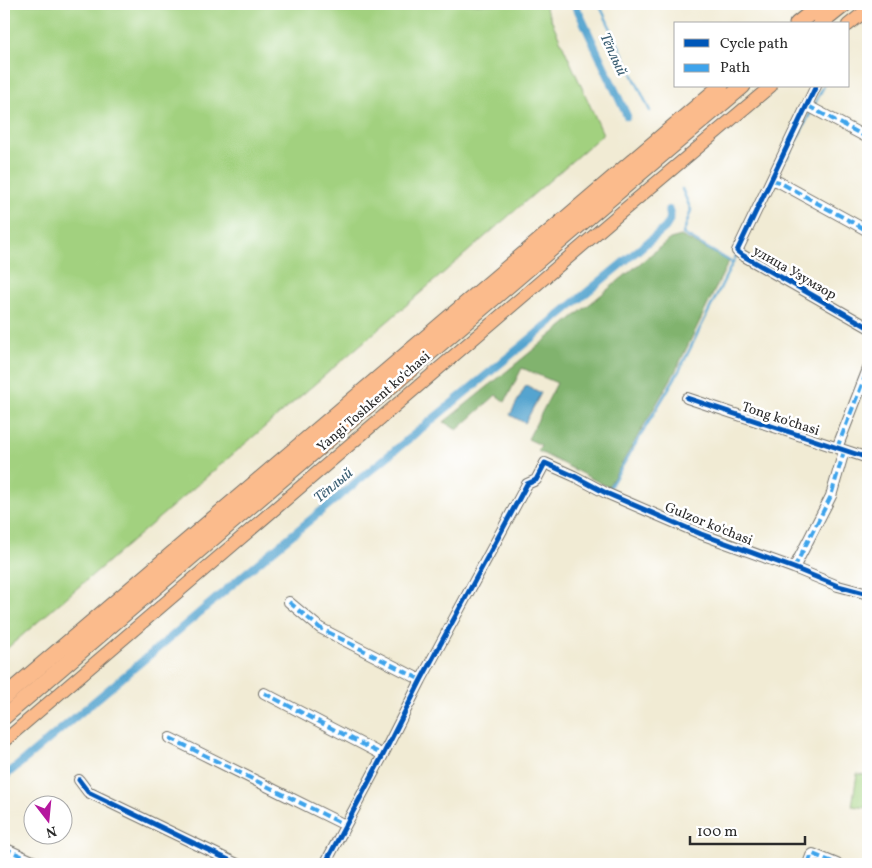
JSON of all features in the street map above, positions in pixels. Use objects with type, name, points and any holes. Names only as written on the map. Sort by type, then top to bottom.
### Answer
[{"type":"highway","points":[[800,22],[822,4]]},
{"type":"highway","points":[[822,22],[845,4]]},
{"type":"highway","name":"Yangi Toshkent ko‘chasi","points":[[4,697],[719,88]]},
{"type":"highway","name":"Yangi Toshkent ko‘chasi","points":[[4,717],[741,88]]},
{"type":"main road","points":[[850,23],[868,9]]},
{"type":"main road","points":[[4,741],[769,88]]},
{"type":"street","points":[[816,88],[812,108],[775,181],[868,231]]},
{"type":"street","points":[[812,108],[868,138]]},
{"type":"street","name":"улица Узумзор","points":[[775,181],[739,253],[868,327]]},
{"type":"street","points":[[794,568],[830,496],[841,449],[868,369]]},
{"type":"street","name":"Tong ko'chasi","points":[[687,398],[868,458]]},
{"type":"street","name":"Gulzor ko'chasi","points":[[420,680],[527,484],[536,480],[545,463],[606,493],[701,534],[838,586],[868,594]]},
{"type":"street","points":[[289,602],[320,628],[420,680],[384,755],[325,864]]},
{"type":"street","points":[[264,693],[384,755]]},
{"type":"street","points":[[170,738],[345,825]]},
{"type":"street","points":[[79,780],[88,792],[237,864]]},
{"type":"street","points":[[4,848],[39,864]]},
{"type":"street","points":[[808,864],[813,854],[837,864]]},
{"type":"green space","points":[[4,4],[544,4],[603,134],[4,651]]},
{"type":"green space","points":[[681,236],[729,261],[675,372],[608,487],[538,451],[541,445],[528,439],[557,383],[522,368],[505,402],[496,395],[457,430],[444,422],[670,239]]},
{"type":"green space","points":[[857,774],[868,775],[868,808],[852,806]]},
{"type":"water","points":[[526,385],[541,393],[525,423],[510,415]]},
{"type":"waterway","name":"Тёплый","points":[[575,4],[627,116]]},
{"type":"waterway","points":[[599,4],[650,111]]},
{"type":"waterway","points":[[763,4],[777,9]]},
{"type":"waterway","points":[[813,107],[823,88]]},
{"type":"waterway","points":[[787,158],[811,112]]},
{"type":"waterway","points":[[682,189],[691,210],[683,234],[733,263]]},
{"type":"waterway","name":"Тёплый","points":[[4,777],[247,572],[665,228],[670,219],[669,210]]},
{"type":"waterway","points":[[608,490],[679,371],[737,254]]},
{"type":"marked path","points":[[808,106],[868,138]]},
{"type":"marked path","points":[[772,180],[779,182],[868,231]]},
{"type":"marked path","points":[[837,448],[868,369]]},
{"type":"marked path","points":[[794,568],[831,496],[844,451]]},
{"type":"marked path","points":[[289,602],[320,628],[421,680]]},
{"type":"marked path","points":[[264,693],[383,755]]},
{"type":"marked path","points":[[170,738],[345,825]]},
{"type":"marked path","points":[[4,848],[39,864]]},
{"type":"marked path","points":[[808,864],[813,854],[837,864]]},
{"type":"cycle path","points":[[815,88],[737,251],[868,327]]},
{"type":"cycle path","points":[[687,398],[868,458]]},
{"type":"cycle path","points":[[325,864],[421,680],[527,484],[536,480],[545,463],[606,493],[701,534],[838,586],[868,594]]},
{"type":"cycle path","points":[[79,780],[88,792],[237,864]]}]
